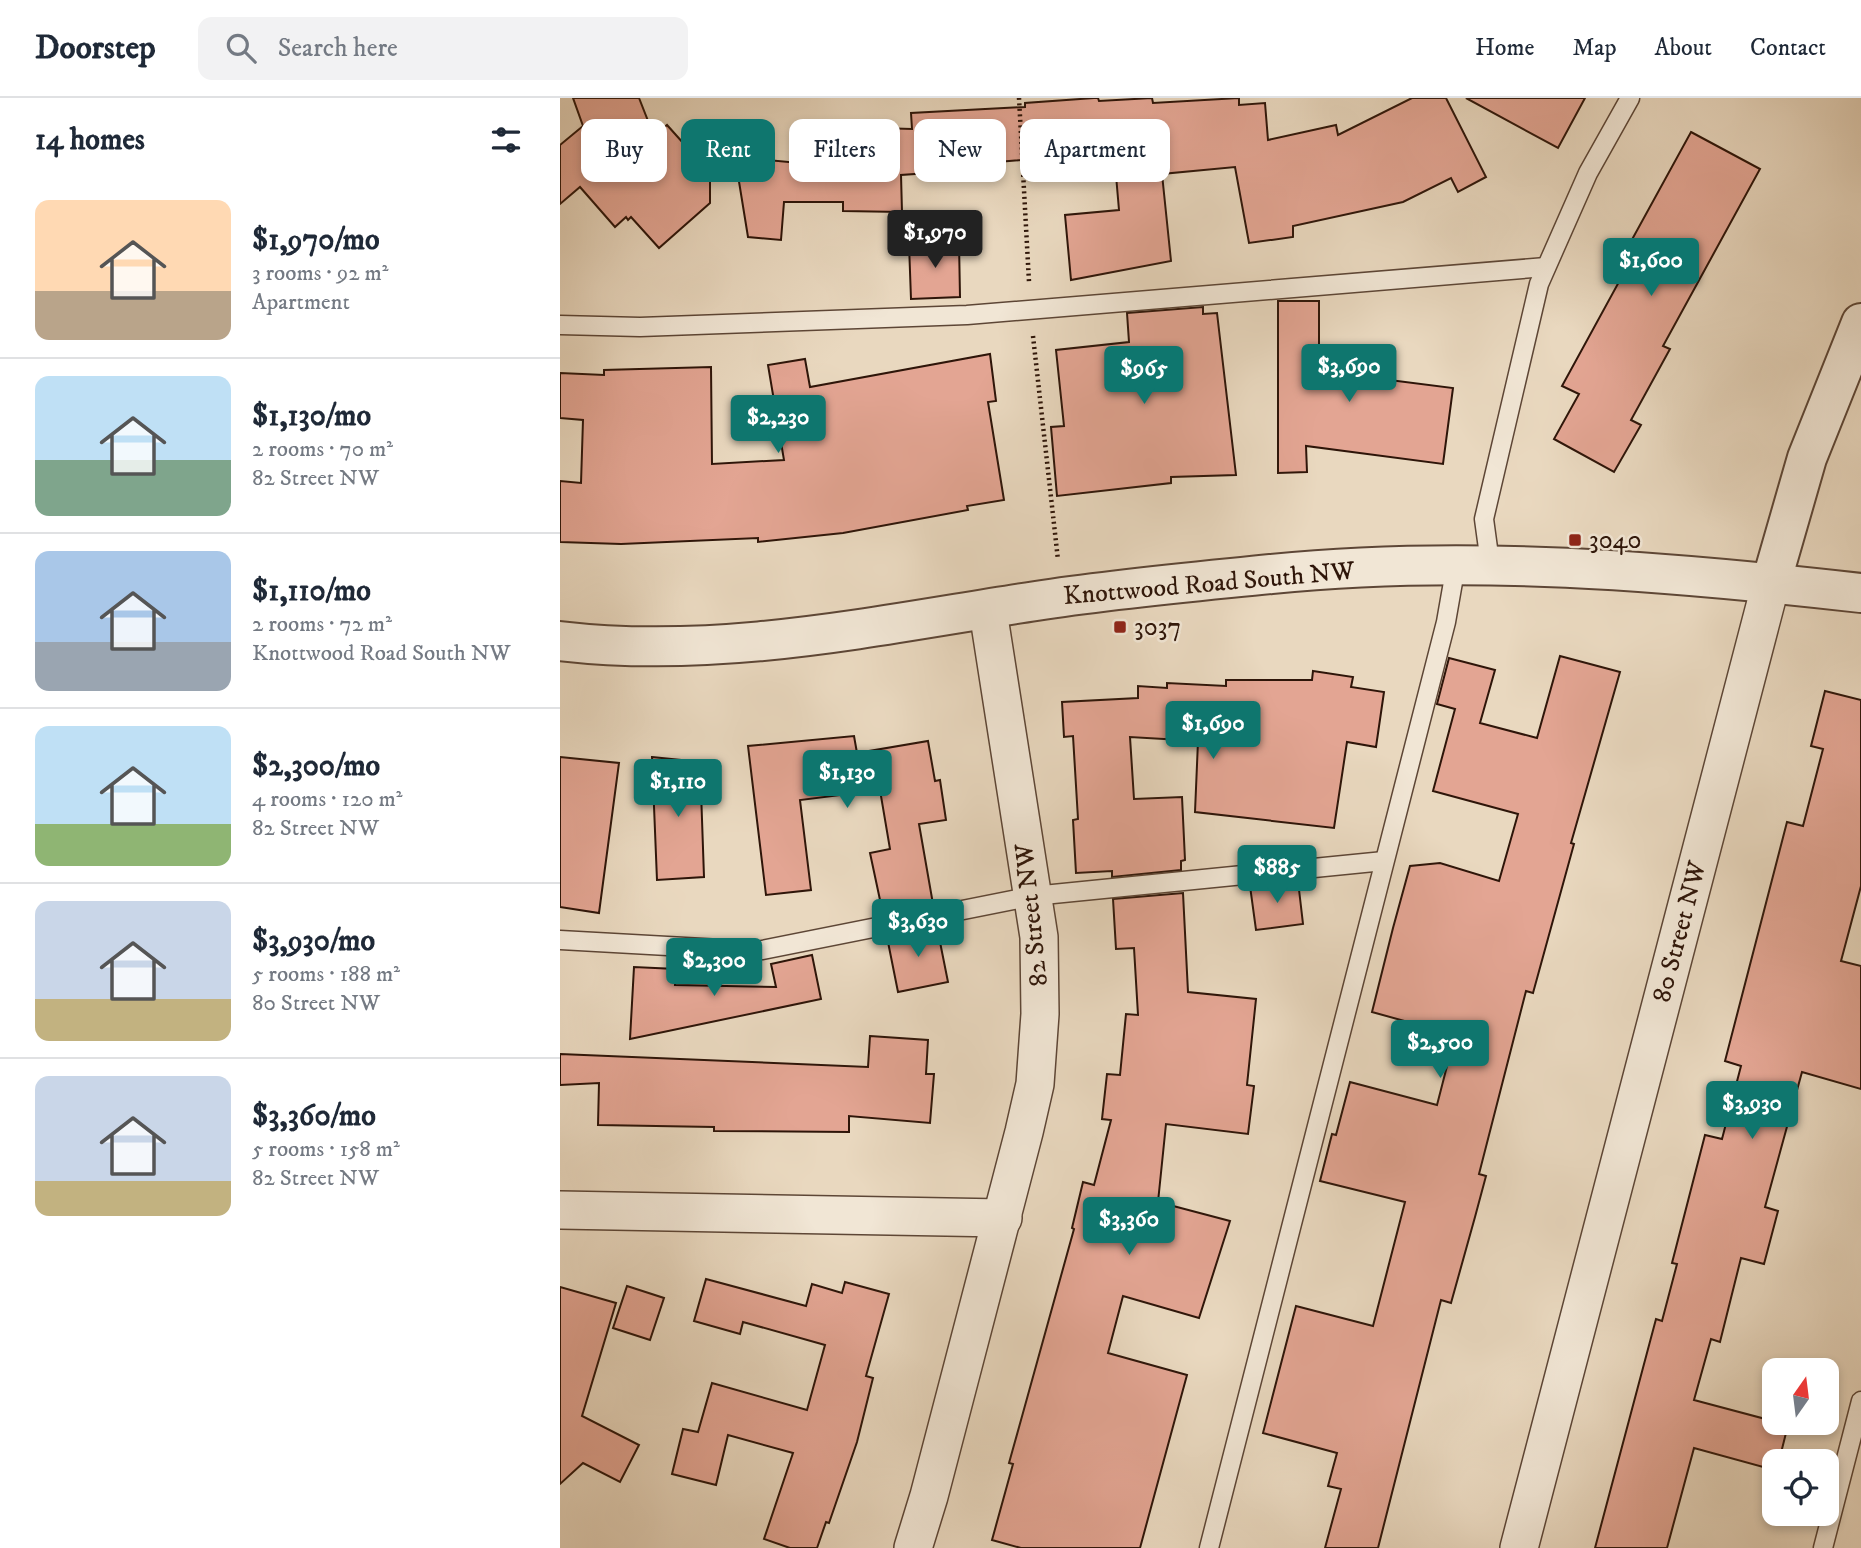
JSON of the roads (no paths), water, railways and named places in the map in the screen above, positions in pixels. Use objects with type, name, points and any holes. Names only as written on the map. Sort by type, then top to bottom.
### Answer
[{"type":"street","name":"80 Street NW","points":[[1519,1548],[1771,583],[1807,458],[1861,323]]},
{"type":"street","name":"Knottwood Road South NW","points":[[560,641],[675,648],[797,639],[988,611],[1035,601],[1276,574],[1473,564],[1771,583],[1861,593]]},
{"type":"street","name":"82 Street NW","points":[[913,1548],[1003,1218],[1035,1084],[1041,980],[1033,896],[988,611]]},
{"type":"street","points":[[560,1210],[1003,1218]]},
{"type":"lane","points":[[1209,1548],[1446,622],[1473,564],[1539,284],[1588,173],[1630,98]]},
{"type":"lane","points":[[560,325],[640,327],[980,314],[1546,267]]},
{"type":"lane","points":[[560,940],[758,951],[1033,896],[1384,861]]},
{"type":"lane","points":[[1823,1548],[1861,1401]]},
{"type":"place","name":"3040","points":[[1575,540]]},
{"type":"place","name":"3037","points":[[1120,627]]}]
